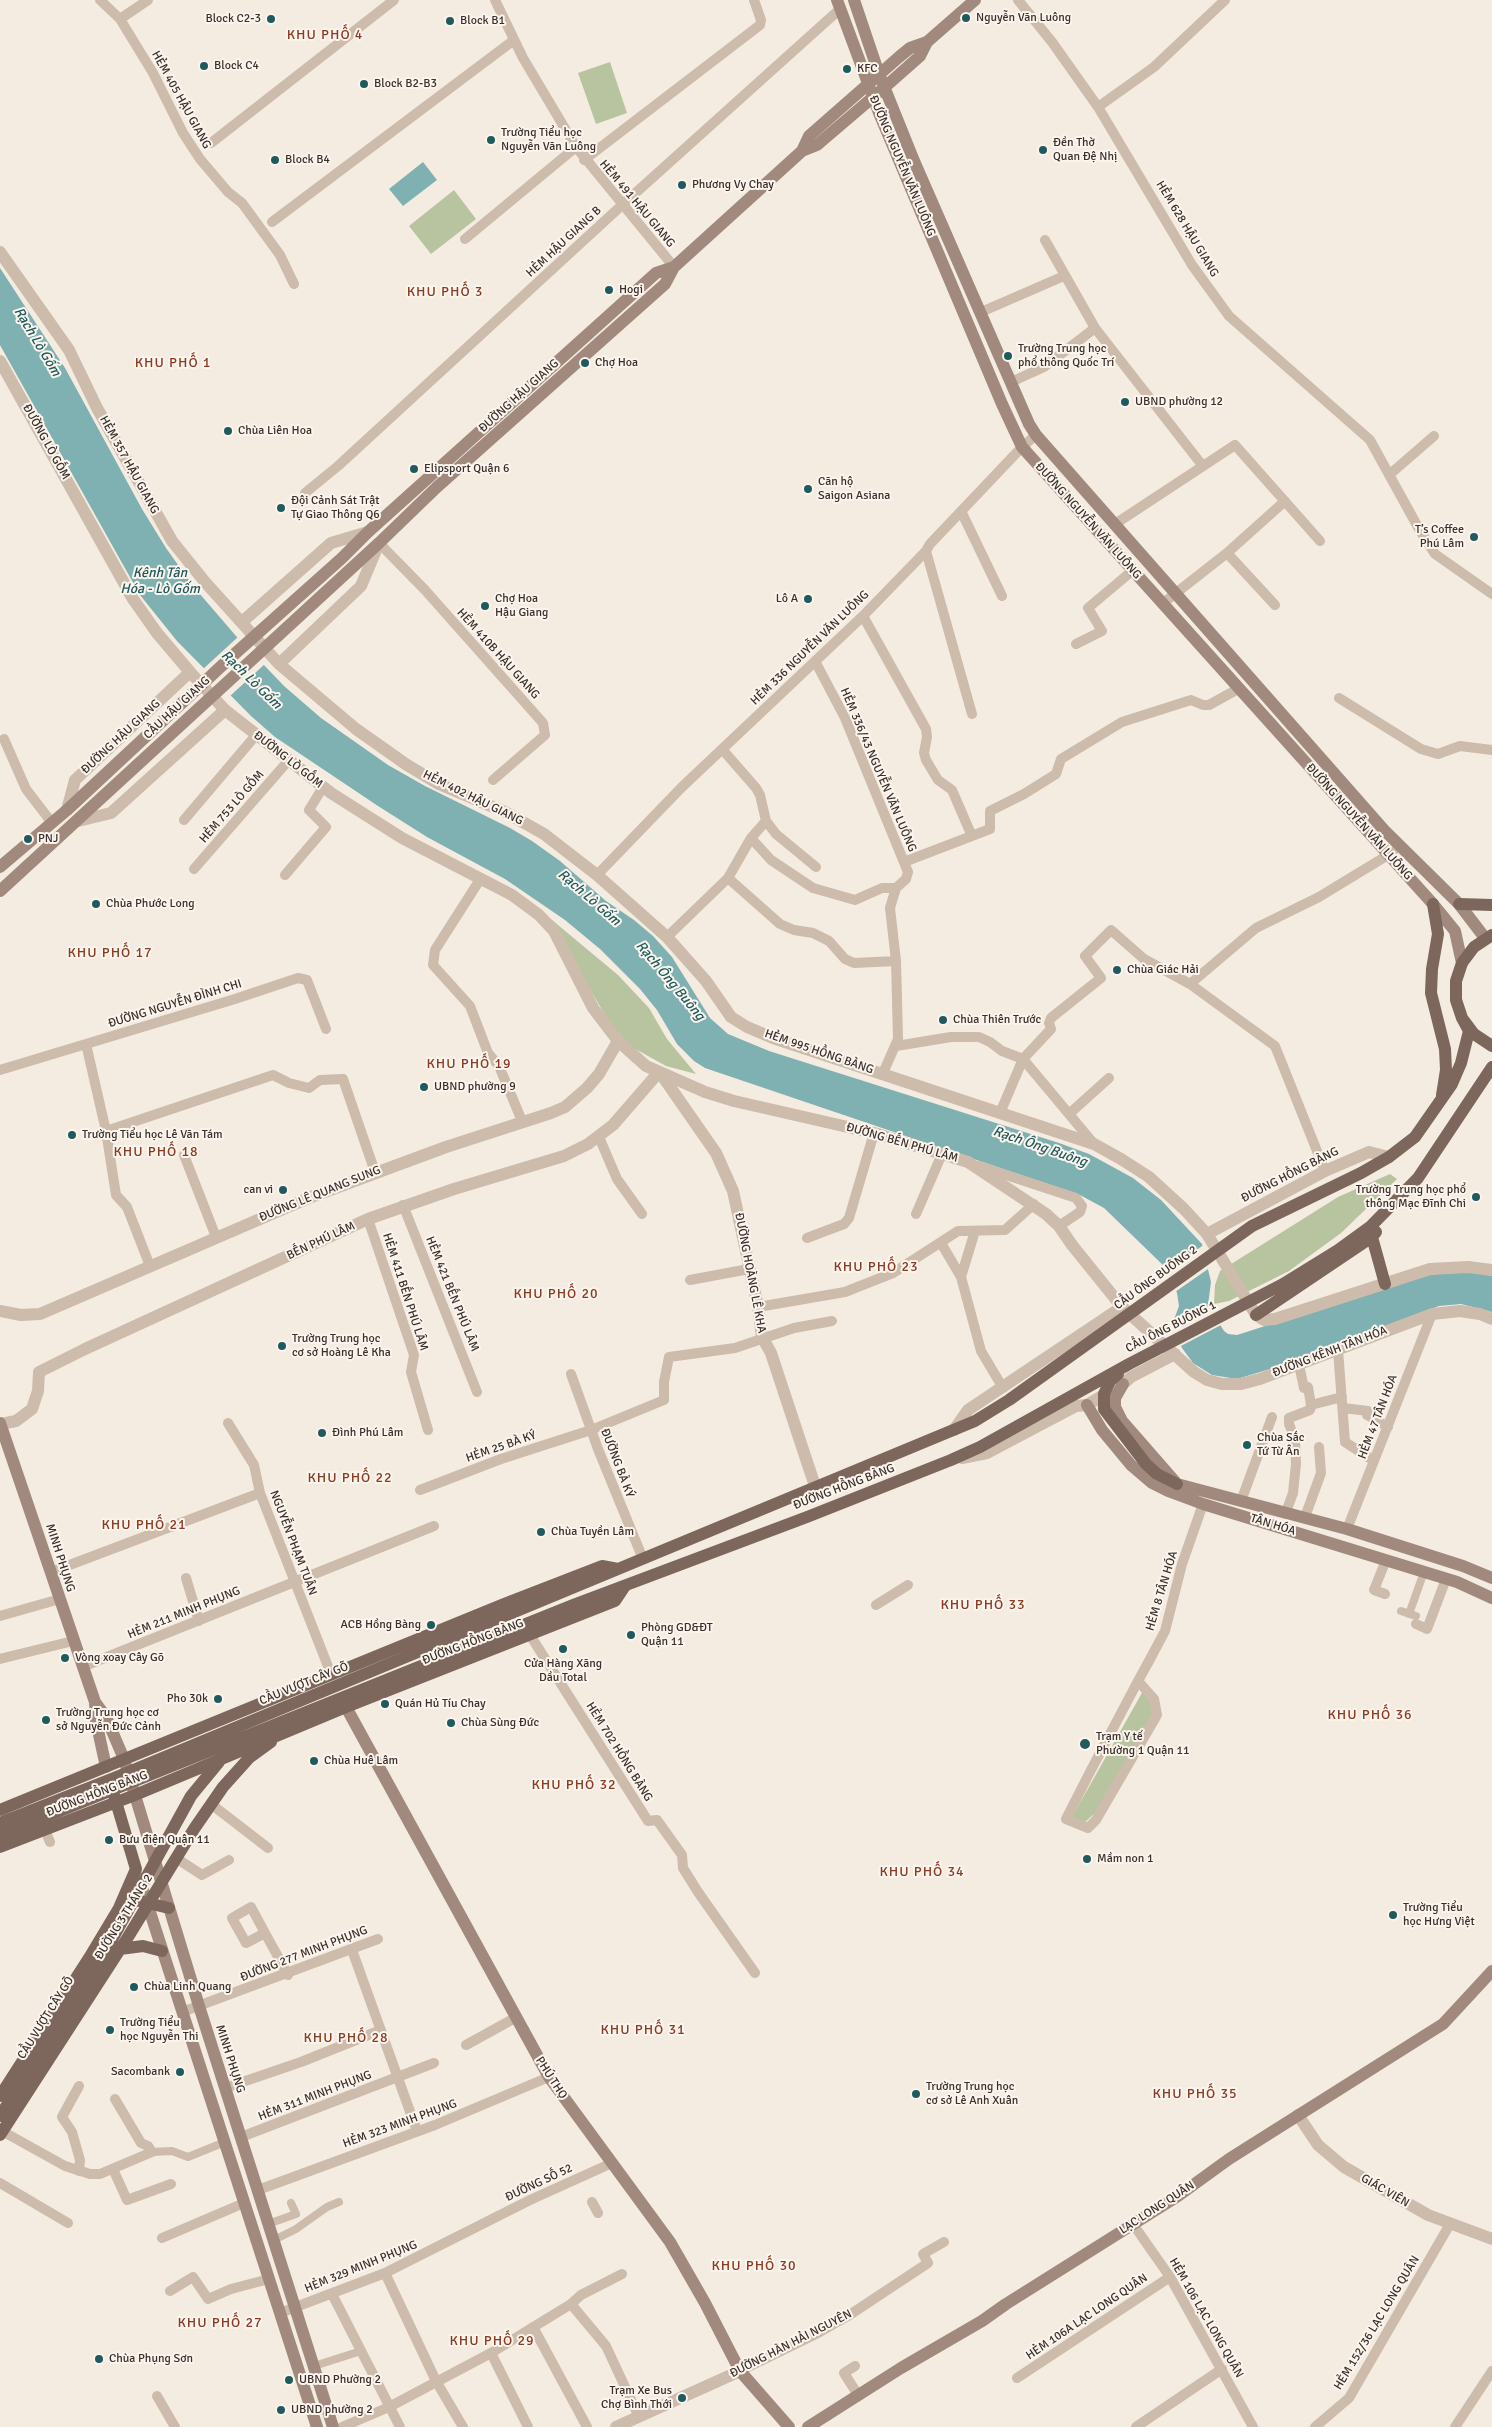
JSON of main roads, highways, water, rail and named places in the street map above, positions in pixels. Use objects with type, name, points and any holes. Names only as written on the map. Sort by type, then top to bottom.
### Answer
[{"type":"main road","name":"ĐƯỜNG NGUYỄN VĂN LUÔNG","points":[[854,0],[879,74],[914,160],[1029,424],[1036,435],[1399,846],[1459,904],[1489,937]]},
{"type":"main road","name":"ĐƯỜNG HẬU GIANG","points":[[352,568],[437,487],[665,284],[674,267],[802,151],[809,136],[910,48],[926,42],[974,0]]},
{"type":"main road","name":"ĐƯỜNG NGUYỄN VĂN LUÔNG","points":[[839,5],[873,98],[1002,404],[1022,447],[1433,904],[1455,931],[1462,963]]},
{"type":"main road","name":"ĐƯỜNG HẬU GIANG","points":[[802,151],[817,146],[873,98],[920,56],[926,42]]},
{"type":"main road","name":"ĐƯỜNG HẬU GIANG","points":[[342,558],[368,532],[656,273],[674,267]]},
{"type":"main road","name":"CẦU HẬU GIANG","points":[[100,778],[342,558]]},
{"type":"main road","name":"CẦU HẬU GIANG","points":[[0,891],[352,568]]},
{"type":"main road","name":"ĐƯỜNG HẬU GIANG","points":[[0,868],[67,810],[100,778]]},
{"type":"main road","points":[[1433,904],[1438,934],[1432,969],[1431,993],[1446,1058],[1445,1081],[1440,1103]]},
{"type":"main road","points":[[1459,904],[1492,905]]},
{"type":"main road","points":[[1440,1103],[1452,1084],[1468,1041],[1469,1031],[1456,1000],[1456,981],[1462,963],[1474,947],[1489,937]]},
{"type":"main road","points":[[1462,1018],[1474,1034],[1492,1046]]},
{"type":"main road","points":[[1256,1315],[1372,1232],[1437,1151],[1487,1079],[1492,1067]]},
{"type":"main road","name":"CẦU ÔNG BUÔNG 2","points":[[975,1421],[1009,1400],[1252,1226],[1361,1173],[1389,1157],[1415,1137],[1440,1103]]},
{"type":"main road","points":[[1372,1232],[1385,1284]]},
{"type":"main road","name":"CẦU ÔNG BUÔNG 1","points":[[980,1446],[1129,1364],[1283,1284],[1338,1250],[1372,1232]]},
{"type":"main road","points":[[1129,1364],[1110,1381],[1104,1394],[1104,1409],[1132,1448],[1157,1474],[1176,1484]]},
{"type":"main road","points":[[1127,1380],[1115,1398],[1115,1407],[1122,1422],[1176,1484]]},
{"type":"main road","name":"TÂN HÓA","points":[[1081,1406],[1131,1465],[1143,1476],[1160,1487],[1203,1504],[1446,1579],[1492,1598]]},
{"type":"main road","name":"ĐƯỜNG HỒNG BÀNG","points":[[0,1810],[331,1674],[602,1566],[618,1569],[975,1421]]},
{"type":"main road","name":"MINH PHỤNG","points":[[0,1423],[82,1667],[95,1702],[106,1717],[124,1759],[199,2006],[333,2427]]},
{"type":"main road","name":"ĐƯỜNG HỒNG BÀNG","points":[[0,1847],[48,1836],[116,1803],[287,1730],[615,1601],[625,1586],[951,1460],[980,1446]]},
{"type":"main road","name":"TÂN HÓA","points":[[1176,1484],[1347,1529],[1463,1566],[1492,1578]]},
{"type":"main road","name":"CẦU VƯỢT CÂY GÕ","points":[[0,1824],[618,1569]]},
{"type":"main road","name":"CẦU VƯỢT CÂY GÕ","points":[[0,1835],[573,1605],[625,1586]]},
{"type":"main road","name":"MINH PHỤNG","points":[[95,1702],[96,1721],[106,1767],[136,1869],[317,2427]]},
{"type":"main road","name":"PHÚ THỌ","points":[[346,1707],[549,2077],[670,2242],[705,2302],[740,2371],[789,2427]]},
{"type":"main road","points":[[212,1723],[210,1740],[212,1746],[225,1757]]},
{"type":"main road","name":"CẦU VƯỢT CÂY GÕ","points":[[0,2116],[109,1945],[191,1796],[213,1768],[234,1749],[275,1724]]},
{"type":"main road","name":"ĐƯỜNG 3 THÁNG 2","points":[[1,2133],[223,1787],[249,1758],[287,1730]]},
{"type":"main road","name":"ĐƯỜNG 3 THÁNG 2","points":[[0,2096],[89,1958],[122,1902],[136,1869]]},
{"type":"main road","points":[[122,1902],[136,1901],[169,1908]]},
{"type":"main road","points":[[120,1949],[143,1946],[162,1951]]},
{"type":"main road","name":"LẠC LONG QUÂN","points":[[808,2427],[858,2395],[982,2322],[1006,2304],[1133,2224],[1298,2115],[1444,2024],[1492,1971]]},
{"type":"water","points":[[423,162],[437,180],[403,206],[389,189]]},
{"type":"water","name":"Kênh Tân Hóa - Lò Gốm","points":[[0,268],[65,368],[142,509],[166,548],[193,586],[236,636],[284,686],[321,718],[388,765],[532,841],[560,861],[606,901],[634,920],[653,936],[672,957],[710,1018],[728,1034],[769,1051],[1059,1143],[1089,1154],[1133,1178],[1161,1200],[1202,1244],[1211,1282],[1208,1305],[1224,1331],[1228,1334],[1237,1335],[1422,1276],[1464,1271],[1492,1276],[1492,1312],[1461,1304],[1439,1306],[1270,1369],[1237,1379],[1212,1375],[1193,1363],[1182,1348],[1172,1325],[1179,1306],[1177,1293],[1165,1267],[1104,1208],[1080,1195],[705,1068],[694,1061],[677,1044],[657,1010],[640,989],[600,949],[565,920],[505,879],[427,837],[275,737],[251,716],[177,641],[140,595],[0,345]]},
{"type":"place","name":"Nguyễn Văn Luông","points":[[966,18]]},
{"type":"place","name":"Block C2-3","points":[[271,19]]},
{"type":"place","name":"Block B1","points":[[450,21]]},
{"type":"place","name":"Block C4","points":[[204,66]]},
{"type":"place","name":"KFC","points":[[847,69]]},
{"type":"place","name":"Block B2-B3","points":[[364,84]]},
{"type":"place","name":"Trường Tiểu học Nguyễn Văn Luông","points":[[491,140]]},
{"type":"place","name":"Đền Thờ Quan Đệ Nhị","points":[[1043,150]]},
{"type":"place","name":"Block B4","points":[[275,160]]},
{"type":"place","name":"Phương Vy Chay","points":[[682,185]]},
{"type":"place","name":"Hogi","points":[[609,290]]},
{"type":"place","name":"Trường Trung học phổ thông Quốc Trí","points":[[1008,356]]},
{"type":"place","name":"Chợ Hoa","points":[[585,363]]},
{"type":"place","name":"UBND phường 12","points":[[1125,402]]},
{"type":"place","name":"Chùa Liên Hoa","points":[[228,431]]},
{"type":"place","name":"Elipsport Quận 6","points":[[414,469]]},
{"type":"place","name":"Căn hộ Saigon Asiana","points":[[808,489]]},
{"type":"place","name":"Đội Cảnh Sát Trật Tự Giao Thông Q6","points":[[281,508]]},
{"type":"place","name":"T’s Coffee Phú Lâm","points":[[1474,537]]},
{"type":"place","name":"Lô A","points":[[808,599]]},
{"type":"place","name":"Chợ Hoa Hậu Giang","points":[[485,606]]},
{"type":"place","name":"PNJ","points":[[28,839]]},
{"type":"place","name":"Chùa Phước Long","points":[[96,904]]},
{"type":"place","name":"Chùa Giác Hải","points":[[1117,970]]},
{"type":"place","name":"Chùa Thiên Trước","points":[[943,1020]]},
{"type":"place","name":"UBND phường 9","points":[[424,1087]]},
{"type":"place","name":"Trường Tiểu học Lê Văn Tám","points":[[72,1135]]},
{"type":"place","name":"can vi","points":[[283,1190]]},
{"type":"place","name":"Trường Trung học phổ thông Mạc Đĩnh Chi","points":[[1476,1197]]},
{"type":"place","name":"Trường Trung học cơ sở Hoàng Lê Kha","points":[[282,1346]]},
{"type":"place","name":"Đình Phú Lâm","points":[[322,1433]]},
{"type":"place","name":"Chùa Sắc Tứ Từ Ân","points":[[1247,1445]]},
{"type":"place","name":"Chùa Tuyền Lâm","points":[[541,1532]]},
{"type":"place","name":"ACB Hồng Bàng","points":[[431,1625]]},
{"type":"place","name":"Phòng GD&ĐT Quận 11","points":[[631,1635]]},
{"type":"place","name":"Cửa Hàng Xăng Dầu Total","points":[[563,1649]]},
{"type":"place","name":"Vòng xoay Cây Gõ","points":[[65,1658]]},
{"type":"place","name":"Pho 30k","points":[[218,1699]]},
{"type":"place","name":"Quán Hủ Tíu Chay","points":[[385,1704]]},
{"type":"place","name":"Trường Trung học cơ sở Nguyễn Đức Cảnh","points":[[46,1720]]},
{"type":"place","name":"Chùa Sùng Đức","points":[[451,1723]]},
{"type":"place","name":"Trạm Y tế Phường 1 Quận 11","points":[[1085,1744]]},
{"type":"place","name":"Chùa Huê Lâm","points":[[314,1761]]},
{"type":"place","name":"Bưu điện Quận 11","points":[[109,1840]]},
{"type":"place","name":"Mầm non 1","points":[[1087,1859]]},
{"type":"place","name":"Trường Tiểu học Hưng Việt","points":[[1393,1915]]},
{"type":"place","name":"Chùa Linh Quang","points":[[134,1987]]},
{"type":"place","name":"Trường Tiểu học Nguyễn Thi","points":[[110,2030]]},
{"type":"place","name":"Sacombank","points":[[180,2072]]},
{"type":"place","name":"Trường Trung học cơ sở Lê Anh Xuân","points":[[916,2094]]},
{"type":"place","name":"Chùa Phụng Sơn","points":[[99,2359]]},
{"type":"place","name":"UBND Phường 2","points":[[289,2380]]},
{"type":"place","name":"Trạm Xe Bus Chợ Bình Thới","points":[[682,2398]]},
{"type":"place","name":"UBND phường 2","points":[[281,2410]]},
{"type":"district","name":"KHU PHỐ 4","points":[[325,35]]},
{"type":"district","name":"KHU PHỐ 3","points":[[445,292]]},
{"type":"district","name":"KHU PHỐ 1","points":[[173,363]]},
{"type":"district","name":"KHU PHỐ 17","points":[[110,953]]},
{"type":"district","name":"KHU PHỐ 19","points":[[469,1064]]},
{"type":"district","name":"KHU PHỐ 18","points":[[156,1152]]},
{"type":"district","name":"KHU PHỐ 23","points":[[876,1267]]},
{"type":"district","name":"KHU PHỐ 20","points":[[556,1294]]},
{"type":"district","name":"KHU PHỐ 22","points":[[350,1478]]},
{"type":"district","name":"KHU PHỐ 21","points":[[144,1525]]},
{"type":"district","name":"KHU PHỐ 33","points":[[983,1605]]},
{"type":"district","name":"KHU PHỐ 36","points":[[1370,1715]]},
{"type":"district","name":"KHU PHỐ 32","points":[[574,1785]]},
{"type":"district","name":"KHU PHỐ 34","points":[[922,1872]]},
{"type":"district","name":"KHU PHỐ 31","points":[[643,2030]]},
{"type":"district","name":"KHU PHỐ 28","points":[[346,2038]]},
{"type":"district","name":"KHU PHỐ 35","points":[[1195,2094]]},
{"type":"district","name":"KHU PHỐ 30","points":[[754,2266]]},
{"type":"district","name":"KHU PHỐ 27","points":[[220,2323]]},
{"type":"district","name":"KHU PHỐ 29","points":[[492,2341]]},
{"type":"water label","name":"Rạch Lò Gốm","points":[[37,342]]},
{"type":"water label","name":"Rạch Lò Gốm","points":[[251,680]]},
{"type":"water label","name":"Rạch Lò Gốm","points":[[589,898]]},
{"type":"water label","name":"Rạch Ông Buông","points":[[670,981]]},
{"type":"water label","name":"Rạch Ông Buông","points":[[1040,1147]]}]
